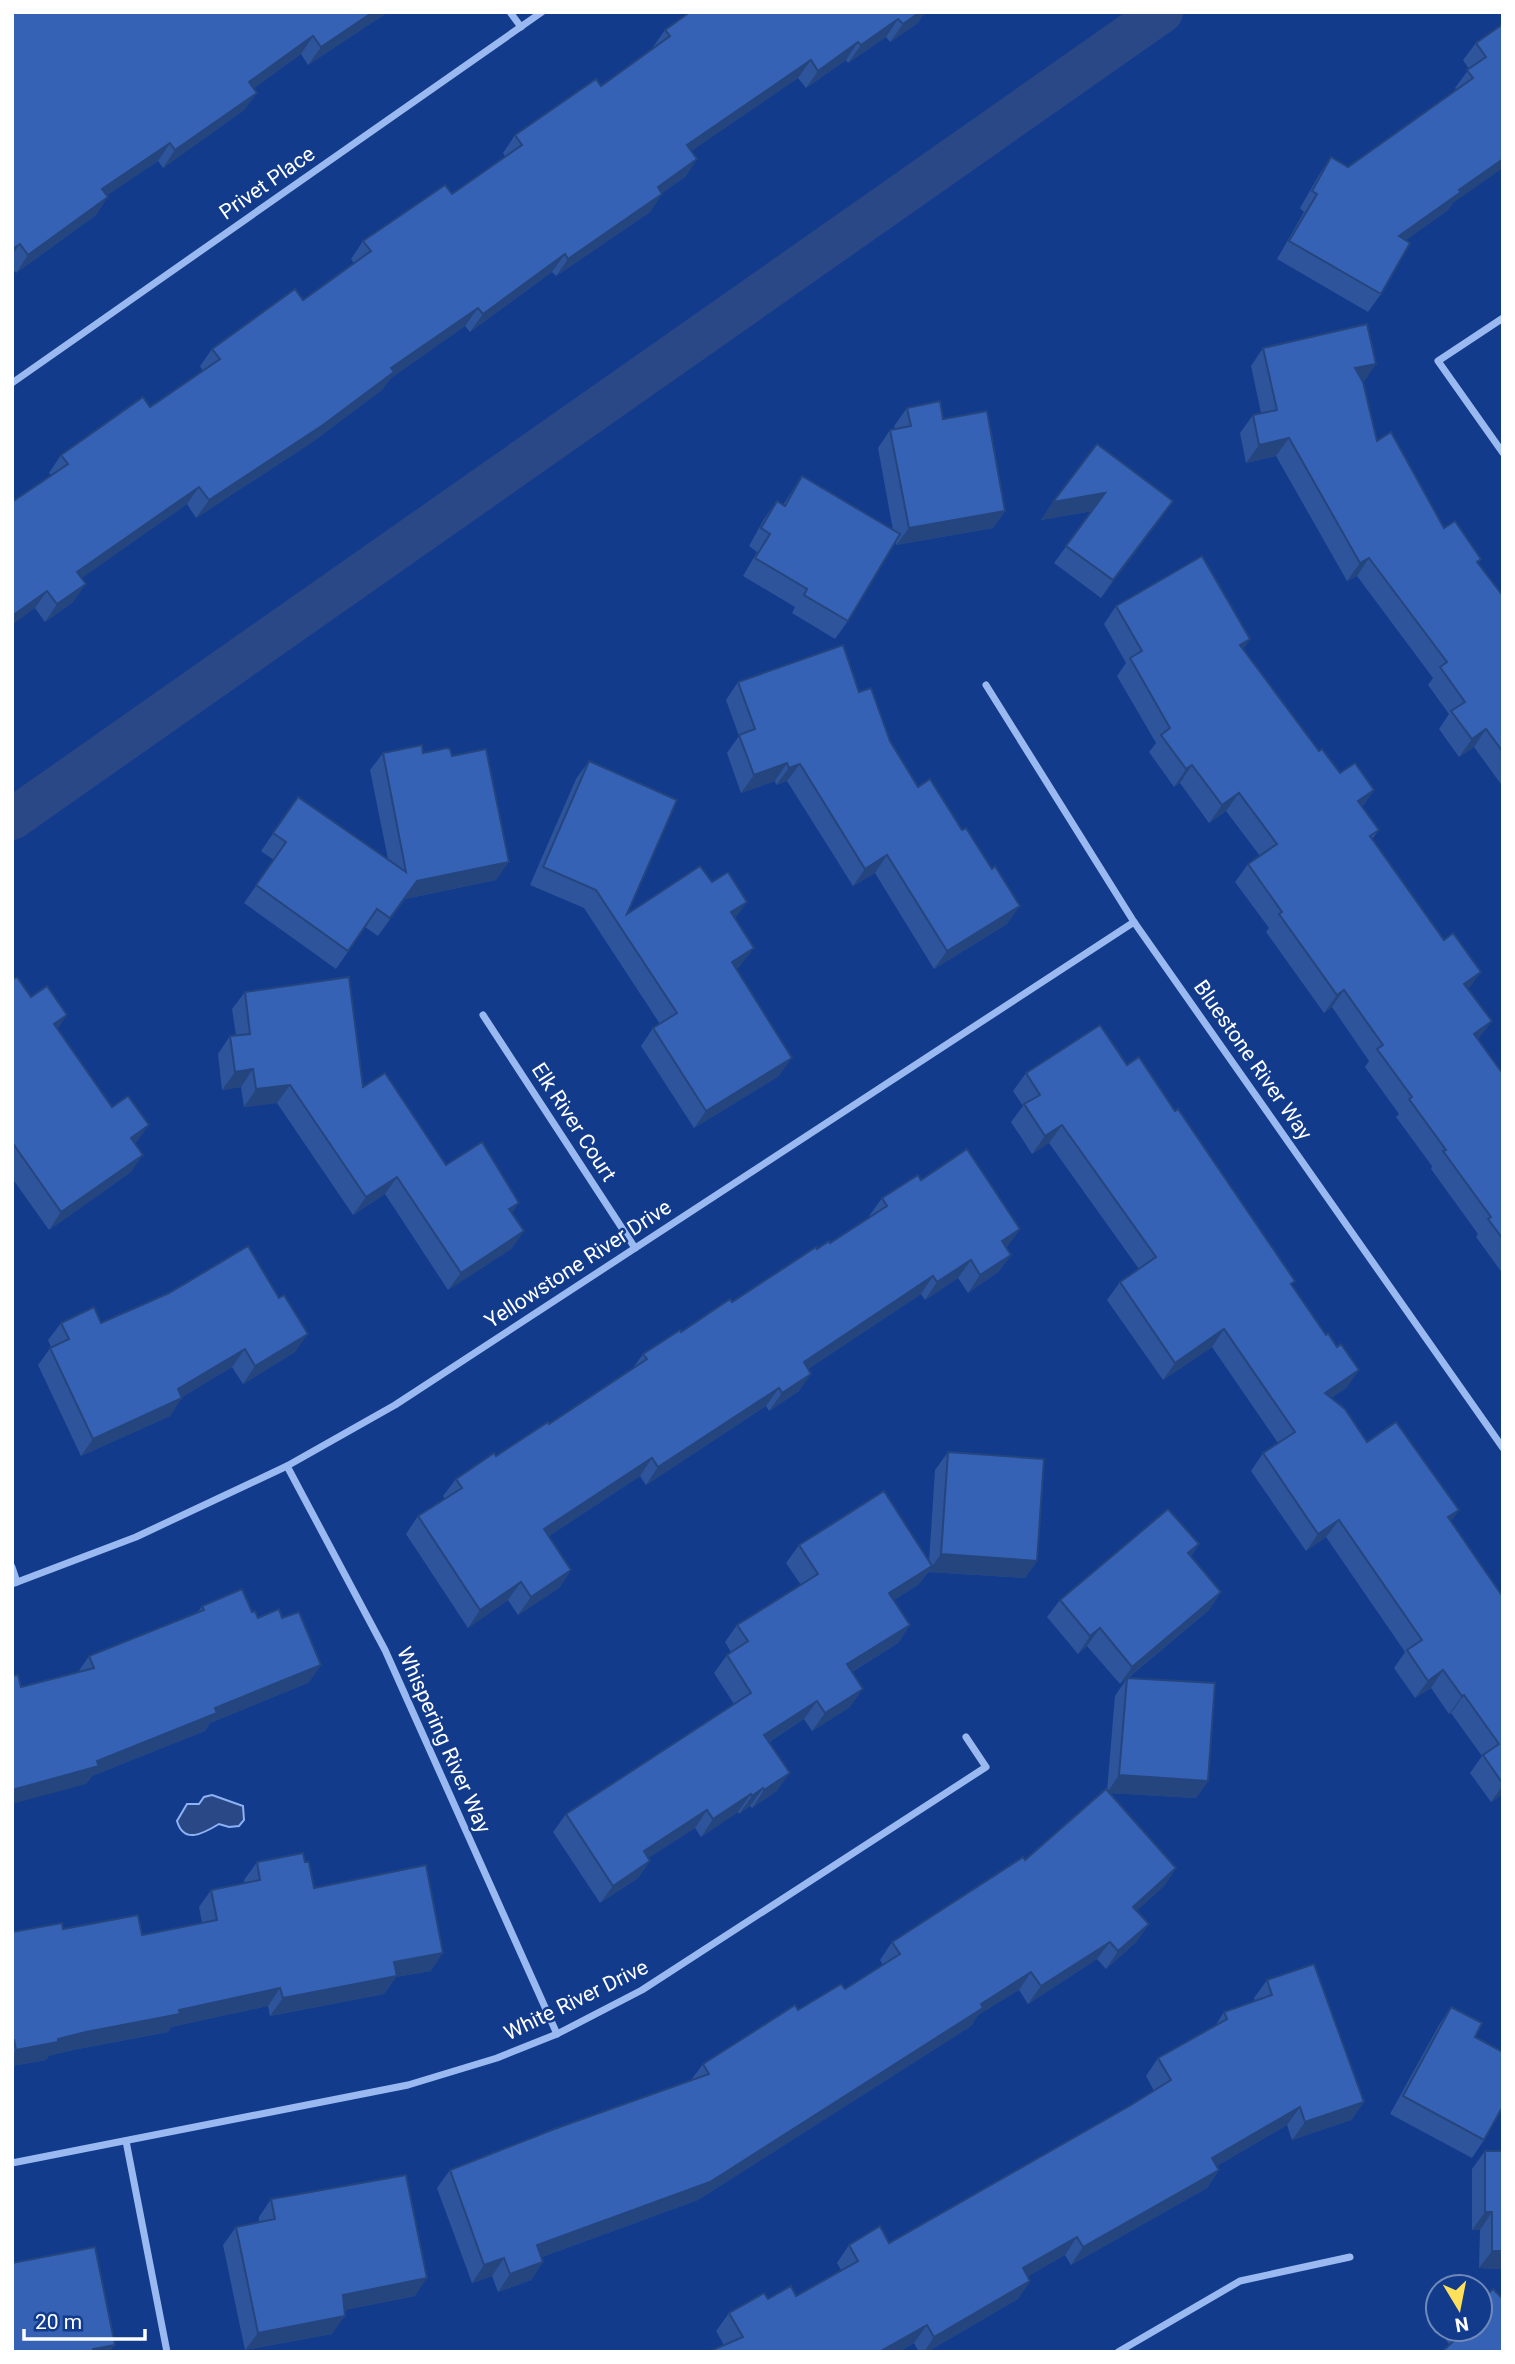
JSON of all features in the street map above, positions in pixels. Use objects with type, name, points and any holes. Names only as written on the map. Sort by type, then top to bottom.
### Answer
[{"type":"street","points":[[510,12],[521,27]]},
{"type":"street","name":"Privet Place","points":[[12,383],[542,12]]},
{"type":"street","points":[[1503,318],[1438,361],[1503,453]]},
{"type":"street","name":"Bluestone River Way","points":[[986,685],[1134,922],[1503,1448]]},
{"type":"street","name":"Yellowstone River Drive","points":[[15,1583],[136,1538],[287,1466],[394,1405],[1134,922]]},
{"type":"street","name":"Elk River Court","points":[[483,1015],[635,1248]]},
{"type":"street","name":"Whispering River Way","points":[[287,1466],[385,1650],[557,2034]]},
{"type":"street","points":[[12,1567],[15,1583]]},
{"type":"street","name":"White River Drive","points":[[12,2163],[408,2085],[497,2058],[557,2034],[642,1990],[986,1767],[966,1737]]},
{"type":"street","points":[[126,2141],[167,2352]]},
{"type":"street","points":[[1118,2352],[1240,2281],[1349,2257]]},
{"type":"water","points":[[212,1795],[243,1806],[244,1820],[239,1826],[219,1824],[195,1835],[184,1833],[177,1821],[187,1804],[199,1804],[204,1797]]},
{"type":"building","points":[[12,12],[373,12],[321,47],[313,36],[249,82],[257,93],[175,150],[170,143],[102,189],[108,197],[28,255],[20,244],[12,249]]},
{"type":"building","points":[[690,12],[920,12],[903,24],[898,19],[861,45],[858,42],[818,71],[811,60],[687,145],[697,159],[658,187],[662,194],[568,259],[565,254],[483,314],[478,308],[391,368],[394,372],[323,425],[209,500],[199,487],[77,572],[86,584],[57,604],[47,591],[12,616],[12,502],[68,464],[61,455],[143,397],[150,407],[220,359],[212,349],[295,289],[303,300],[371,251],[363,241],[445,185],[452,194],[522,145],[515,135],[596,79],[601,86],[670,36],[665,30]]},
{"type":"building","points":[[1503,24],[1503,159],[1399,236],[1410,243],[1381,294],[1289,241],[1317,194],[1312,191],[1331,157],[1348,167],[1473,78],[1467,70],[1486,57],[1476,43]]},
{"type":"building","points":[[1367,324],[1376,364],[1355,368],[1363,382],[1377,441],[1391,432],[1444,528],[1455,521],[1481,559],[1477,562],[1503,596],[1503,752],[1486,729],[1472,739],[1451,711],[1465,702],[1440,667],[1447,662],[1369,558],[1360,563],[1289,438],[1259,445],[1253,415],[1277,410],[1263,348]]},
{"type":"building","points":[[940,401],[943,419],[987,411],[1005,511],[909,528],[890,430],[911,426],[907,408]]},
{"type":"building","points":[[1097,444],[1173,501],[1113,580],[1066,546],[1105,493],[1053,502]]},
{"type":"building","points":[[802,476],[900,534],[848,621],[804,595],[807,589],[755,558],[770,534],[761,528],[777,501],[785,506]]},
{"type":"building","points":[[1202,556],[1250,639],[1240,645],[1319,751],[1322,749],[1340,773],[1355,763],[1374,790],[1358,801],[1379,830],[1370,836],[1444,940],[1453,933],[1481,972],[1464,984],[1492,1021],[1474,1034],[1503,1074],[1503,1239],[1488,1219],[1491,1217],[1409,1099],[1412,1097],[1377,1049],[1383,1045],[1344,990],[1337,995],[1279,914],[1282,912],[1248,864],[1277,844],[1239,793],[1222,805],[1192,765],[1186,769],[1161,735],[1170,728],[1130,658],[1142,651],[1116,606]]},
{"type":"building","points":[[843,645],[859,692],[871,688],[890,741],[918,787],[930,779],[962,830],[966,828],[992,869],[995,866],[1020,906],[947,951],[887,855],[865,869],[800,764],[789,768],[787,763],[754,775],[739,735],[755,729],[738,682]]},
{"type":"building","points":[[422,745],[423,753],[447,748],[452,756],[486,749],[509,862],[417,881],[390,918],[377,909],[348,951],[256,885],[286,842],[273,833],[298,797],[406,872],[383,753]]},
{"type":"building","points":[[589,761],[677,800],[627,914],[700,866],[712,882],[728,872],[747,902],[731,912],[754,948],[732,962],[792,1058],[706,1111],[653,1028],[677,1013],[596,890],[543,867]]},
{"type":"building","points":[[17,977],[31,997],[47,986],[67,1015],[54,1024],[112,1107],[128,1096],[149,1125],[131,1138],[143,1155],[61,1212],[12,1142],[12,980]]},
{"type":"building","points":[[349,977],[363,1087],[385,1073],[446,1165],[482,1142],[519,1203],[509,1209],[524,1231],[461,1273],[397,1177],[366,1197],[290,1085],[256,1089],[253,1069],[235,1072],[230,1036],[250,1034],[245,992]]},
{"type":"building","points":[[1100,1025],[1127,1065],[1139,1057],[1175,1111],[1178,1109],[1295,1281],[1291,1284],[1326,1335],[1328,1333],[1337,1347],[1341,1344],[1359,1370],[1325,1393],[1345,1409],[1367,1442],[1396,1422],[1459,1510],[1448,1517],[1503,1597],[1503,1784],[1483,1755],[1499,1744],[1443,1670],[1428,1681],[1407,1650],[1422,1640],[1339,1520],[1318,1534],[1263,1453],[1295,1432],[1224,1329],[1175,1363],[1120,1282],[1156,1257],[1062,1125],[1045,1136],[1024,1104],[1040,1095],[1026,1073]]},
{"type":"building","points":[[967,1149],[1020,1229],[1002,1241],[1011,1255],[980,1275],[971,1260],[937,1282],[933,1276],[804,1362],[811,1374],[782,1393],[779,1388],[658,1467],[652,1458],[544,1529],[571,1570],[531,1597],[521,1582],[480,1610],[418,1516],[462,1488],[456,1479],[494,1453],[496,1456],[548,1422],[549,1424],[647,1359],[643,1354],[680,1330],[681,1332],[730,1299],[732,1302],[816,1247],[817,1249],[829,1241],[830,1243],[887,1206],[882,1198],[918,1175],[921,1180]]},
{"type":"building","points":[[248,1246],[279,1298],[284,1295],[308,1334],[255,1366],[245,1349],[178,1389],[182,1398],[93,1439],[50,1348],[69,1339],[61,1323],[94,1307],[101,1323],[169,1293]]},
{"type":"building","points":[[948,1452],[1044,1459],[1037,1561],[941,1554]]},
{"type":"building","points":[[884,1491],[932,1566],[889,1593],[910,1625],[847,1664],[863,1689],[825,1713],[817,1701],[764,1735],[790,1773],[713,1819],[707,1810],[644,1851],[650,1861],[613,1886],[566,1814],[751,1693],[727,1655],[748,1641],[737,1625],[818,1574],[799,1545]]},
{"type":"building","points":[[1168,1509],[1199,1544],[1188,1553],[1221,1592],[1132,1667],[1100,1628],[1090,1636],[1060,1600]]},
{"type":"building","points":[[242,1589],[252,1612],[255,1611],[258,1618],[279,1609],[282,1618],[299,1612],[321,1665],[215,1708],[217,1713],[97,1761],[99,1766],[12,1790],[12,1676],[18,1675],[21,1687],[94,1668],[89,1656],[204,1610],[202,1606]]},
{"type":"building","points":[[1127,1678],[1215,1683],[1208,1781],[1119,1775]]},
{"type":"building","points":[[1106,1789],[1176,1868],[1133,1907],[1149,1924],[1118,1951],[1110,1942],[1041,1986],[1031,1972],[981,2004],[983,2008],[710,2182],[537,2245],[543,2262],[510,2274],[504,2258],[484,2265],[450,2170],[557,2128],[709,2074],[703,2064],[795,2005],[798,2010],[841,1984],[845,1989],[900,1954],[892,1942],[1023,1857],[1025,1860]]},
{"type":"building","points":[[303,1853],[305,1862],[309,1862],[314,1888],[426,1865],[443,1953],[394,1962],[397,1976],[283,1998],[280,1988],[179,2010],[180,2014],[86,2032],[58,2039],[58,2042],[16,2050],[12,2040],[12,1932],[62,1923],[63,1929],[138,1915],[142,1935],[217,1920],[211,1890],[260,1880],[257,1862]]},
{"type":"building","points":[[1314,1964],[1364,2102],[1305,2122],[1300,2107],[1212,2158],[1219,2170],[1083,2247],[1077,2237],[1023,2268],[1030,2281],[934,2337],[927,2325],[879,2352],[708,2352],[743,2337],[729,2313],[764,2293],[768,2299],[791,2286],[796,2296],[858,2261],[849,2245],[880,2226],[889,2243],[1131,2105],[1171,2080],[1158,2058],[1227,2019],[1224,2012],[1272,1995],[1267,1980]]},
{"type":"building","points":[[1451,2007],[1482,2023],[1475,2037],[1503,2052],[1503,2106],[1484,2140],[1403,2096]]},
{"type":"building","points":[[1485,2151],[1503,2151],[1503,2251],[1492,2251],[1492,2212],[1485,2212]]},
{"type":"building","points":[[406,2175],[427,2278],[343,2295],[345,2316],[258,2333],[236,2227],[275,2219],[271,2199]]},
{"type":"building","points":[[95,2247],[115,2345],[93,2349],[93,2352],[12,2352],[12,2263]]},
{"type":"building","points":[[1494,2290],[1503,2299],[1503,2352],[1442,2352],[1451,2343],[1494,2343]]},
{"type":"waterway","points":[[12,819],[1162,12]]}]
